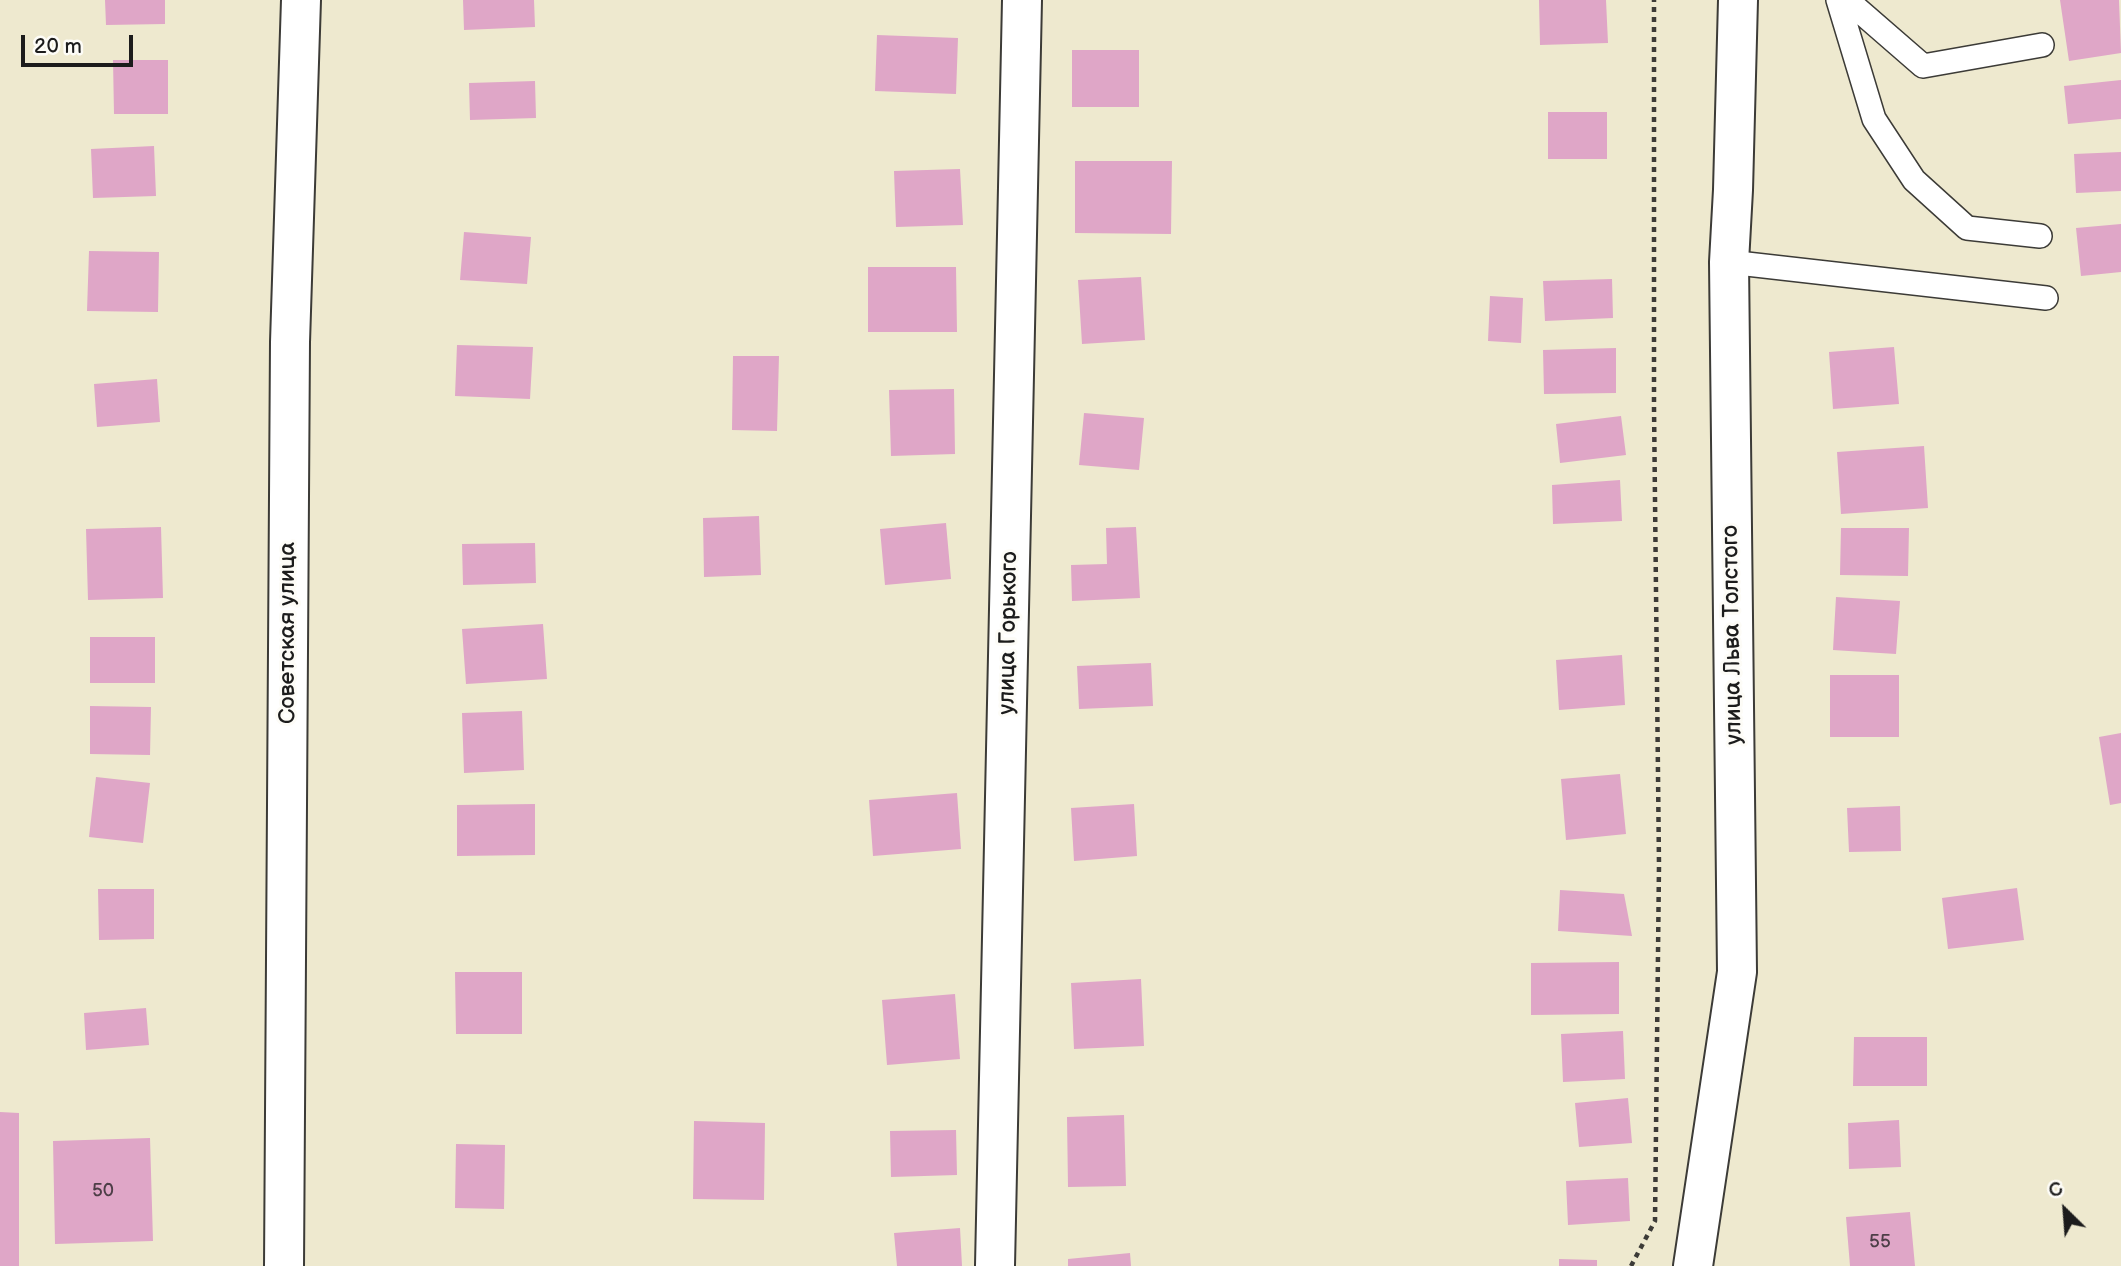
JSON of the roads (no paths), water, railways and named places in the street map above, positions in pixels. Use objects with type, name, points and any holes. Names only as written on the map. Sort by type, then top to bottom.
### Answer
[{"type":"street","name":"Советская улица","points":[[285,1266],[290,342],[301,0]]},
{"type":"street","name":"улица Горького","points":[[995,1266],[1022,0]]},
{"type":"street","name":"улица Льва Толстого","points":[[1693,1266],[1737,972],[1729,262],[1738,0]]},
{"type":"lane","points":[[1838,0],[1874,119],[1914,180],[1967,228],[2040,236]]},
{"type":"lane","points":[[1847,0],[1923,66],[2042,45]]},
{"type":"lane","points":[[1729,262],[2046,298]]}]
